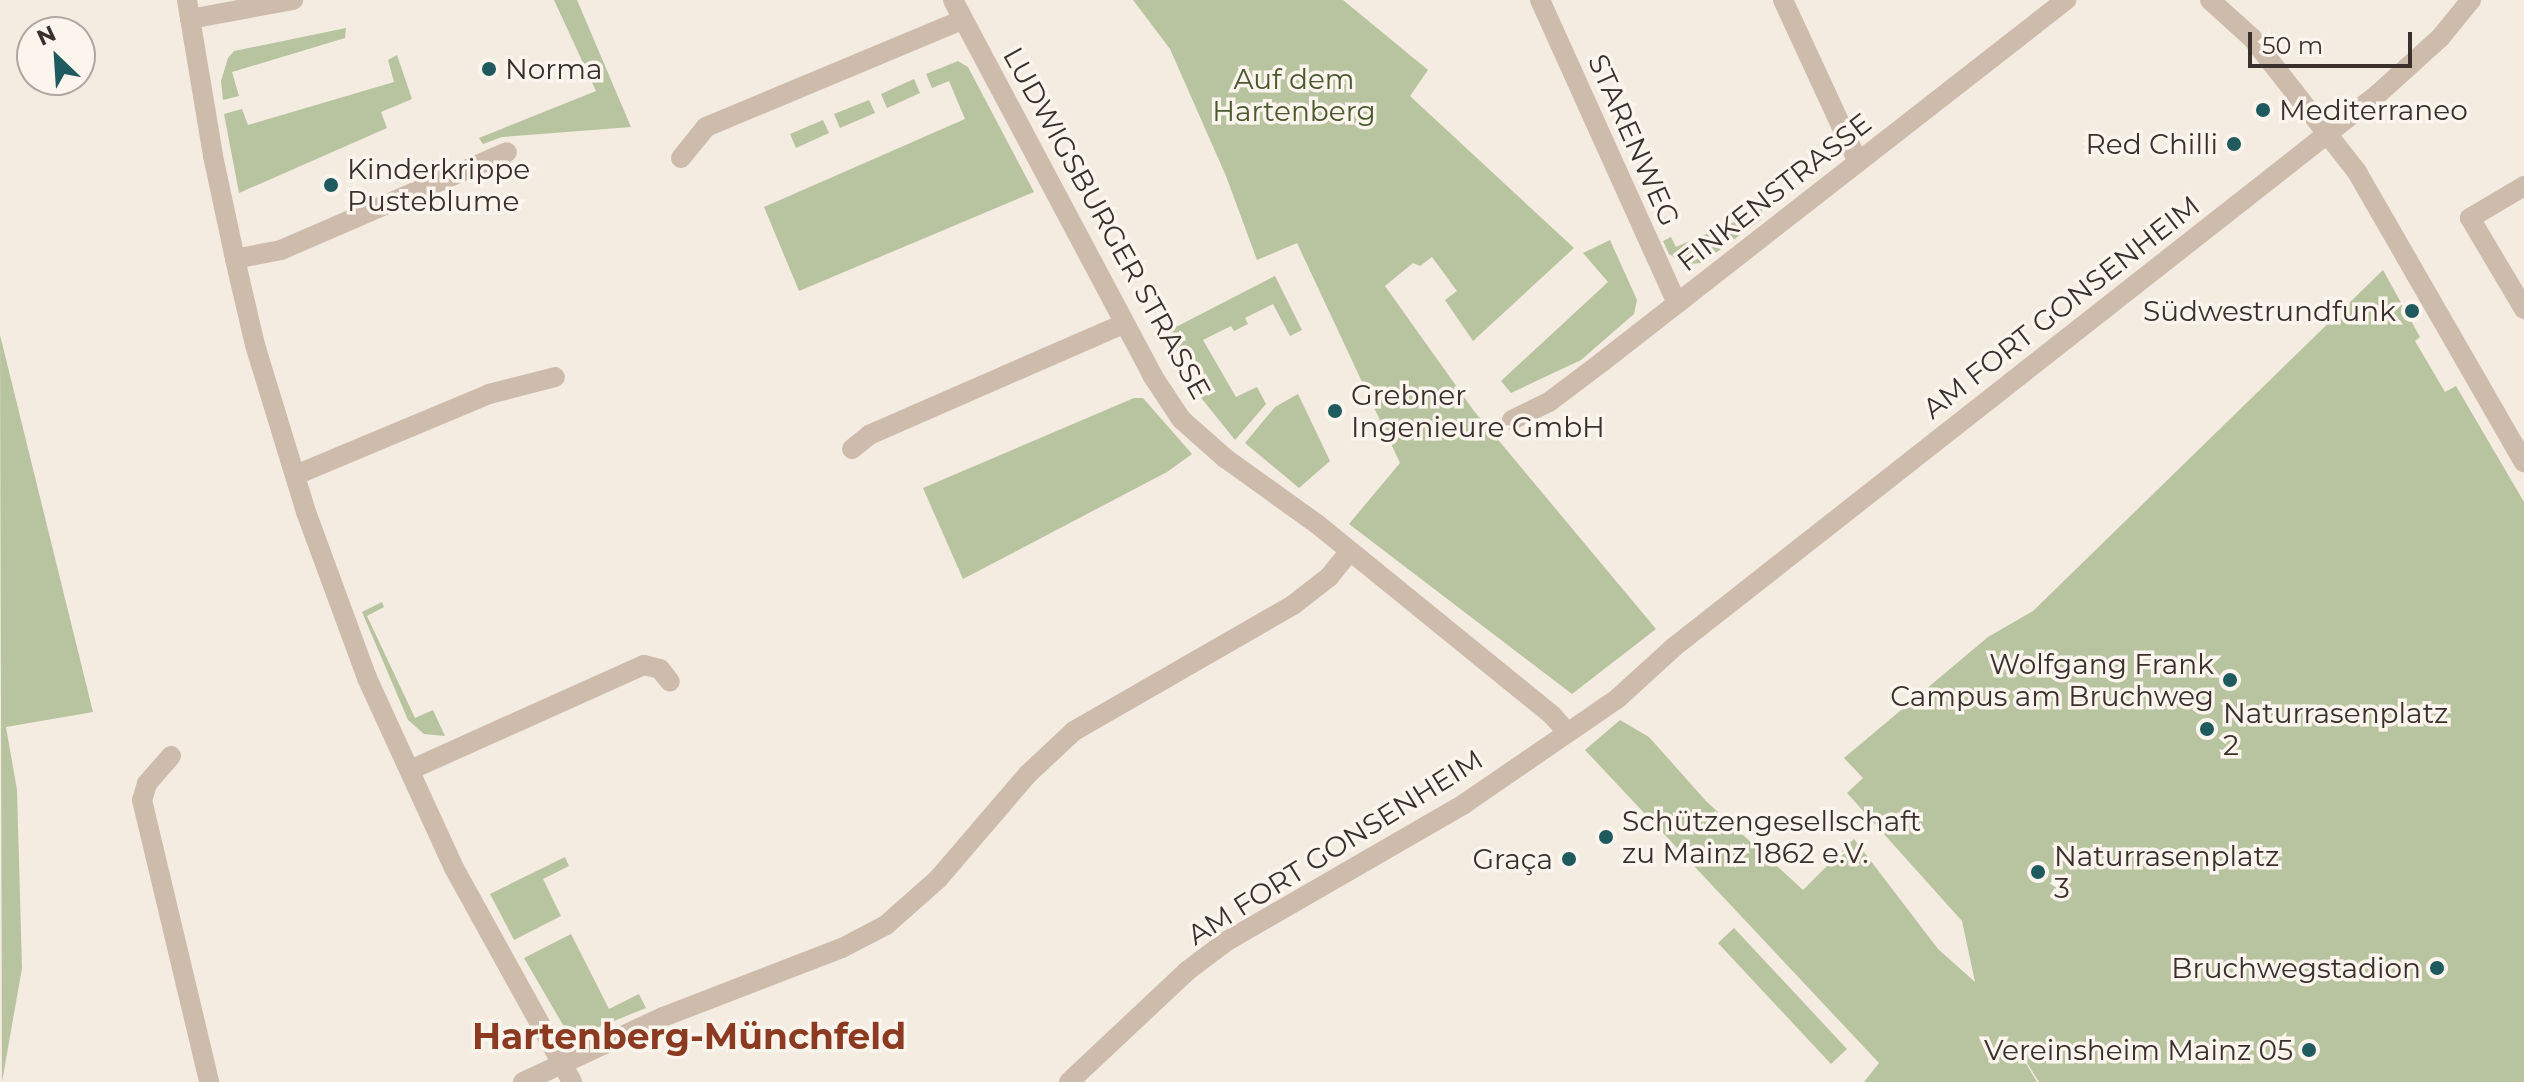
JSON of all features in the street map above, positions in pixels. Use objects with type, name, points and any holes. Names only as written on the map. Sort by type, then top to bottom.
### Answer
[{"type":"street","points":[[293,0],[188,10],[213,156],[255,345],[298,474],[306,512],[362,664],[454,868],[567,1073]]},
{"type":"street","name":"LUDWIGSBURGER STRASSE","points":[[953,0],[1152,375],[1181,419],[1225,458],[1349,552],[1553,716],[1566,731]]},
{"type":"street","name":"STARENWEG","points":[[1540,0],[1677,304]]},
{"type":"street","points":[[1783,0],[1858,162]]},
{"type":"street","name":"FINKENSTRASSE","points":[[1512,420],[1549,402],[2066,0]]},
{"type":"street","points":[[2210,0],[2252,38],[2329,133],[2361,179],[2518,445],[2524,462]]},
{"type":"street","name":"AM FORT GONSENHEIM","points":[[1069,1082],[1187,971],[1227,941],[1464,804],[1566,731],[1617,699],[1674,647],[2411,67],[2471,0]]},
{"type":"street","points":[[681,158],[706,127],[962,20]]},
{"type":"street","points":[[235,259],[281,250],[507,152]]},
{"type":"street","points":[[2524,186],[2470,218],[2524,309]]},
{"type":"street","points":[[852,449],[869,435],[1125,323]]},
{"type":"street","points":[[298,474],[514,384],[555,377]]},
{"type":"street","points":[[523,1082],[567,1073],[663,1017],[842,948],[886,925],[938,879],[1028,774],[1074,731],[1293,605],[1329,577],[1349,552]]},
{"type":"street","points":[[410,770],[644,665],[660,669],[670,682]]},
{"type":"street","points":[[171,756],[147,784],[142,800],[174,949],[209,1082]]},
{"type":"green space","points":[[554,0],[577,0],[631,127],[502,137],[483,144],[479,138],[596,91]]},
{"type":"green space","name":"Auf dem Hartenberg","points":[[1133,0],[1343,0],[1428,70],[1410,96],[1574,248],[1473,341],[1445,300],[1457,291],[1432,257],[1420,266],[1413,263],[1385,286],[1474,411],[1656,629],[1572,694],[1349,524],[1400,463],[1297,243],[1257,260],[1226,176],[1170,49]]},
{"type":"green space","points":[[346,28],[345,38],[232,72],[239,96],[223,100],[221,81],[228,58],[234,51]]},
{"type":"green space","points":[[397,55],[412,99],[381,112],[387,128],[239,193],[224,114],[242,109],[248,125],[394,82],[388,60]]},
{"type":"green space","points":[[958,61],[968,67],[1034,192],[799,291],[764,207],[965,119],[949,81],[932,88],[926,74]]},
{"type":"green space","points":[[914,79],[920,93],[887,108],[881,94]]},
{"type":"green space","points":[[869,100],[875,113],[840,128],[834,114]]},
{"type":"green space","points":[[823,120],[829,133],[796,148],[790,134]]},
{"type":"green space","points":[[1754,202],[1762,208],[1762,219],[1702,263],[1685,264],[1669,254],[1663,241],[1671,237],[1676,247],[1739,220],[1735,211]]},
{"type":"green space","points":[[1610,240],[1637,300],[1634,314],[1581,360],[1511,393],[1501,381],[1608,282],[1583,253]]},
{"type":"green space","name":"Wolfgang Frank Campus am Bruchweg","points":[[2383,270],[2420,337],[2415,341],[2445,392],[2456,386],[2524,502],[2524,1082],[2039,1082],[2008,1033],[2037,1082],[1864,1082],[1879,1063],[1585,750],[1620,720],[1649,737],[1706,801],[1803,890],[1854,839],[1938,949],[1975,982],[1962,921],[1847,793],[1863,778],[1844,758],[1988,637],[2033,611]]},
{"type":"green space","points":[[1275,276],[1302,330],[1290,336],[1273,304],[1245,318],[1248,324],[1234,331],[1231,326],[1203,340],[1236,397],[1257,387],[1266,404],[1235,440],[1190,384],[1177,361],[1170,330]]},
{"type":"green space","points":[[0,335],[93,712],[6,727],[17,790],[22,968],[2,1082]]},
{"type":"green space","points":[[1298,394],[1330,461],[1299,488],[1245,443],[1275,407]]},
{"type":"green space","points":[[1134,398],[1143,398],[1192,454],[1167,472],[963,579],[923,488]]},
{"type":"green space","points":[[382,602],[384,607],[367,616],[415,718],[433,710],[445,736],[424,734],[408,720],[362,612]]},
{"type":"green space","points":[[565,857],[569,866],[543,879],[561,916],[514,940],[490,894]]},
{"type":"green space","points":[[1734,928],[1847,1049],[1831,1064],[1718,943]]},
{"type":"green space","points":[[571,934],[609,1009],[639,994],[646,1008],[589,1031],[563,1025],[524,958]]},
{"type":"place","name":"Norma","points":[[489,69]]},
{"type":"place","name":"Mediterraneo","points":[[2263,110]]},
{"type":"place","name":"Red Chilli","points":[[2234,144]]},
{"type":"place","name":"Kinderkrippe Pusteblume","points":[[331,185]]},
{"type":"place","name":"Südwestrundfunk","points":[[2412,311]]},
{"type":"place","name":"Grebner Ingenieure GmbH","points":[[1335,411]]},
{"type":"place","name":"Wolfgang Frank Campus am Bruchweg","points":[[2230,680]]},
{"type":"place","name":"Naturrasenplatz 2","points":[[2207,729]]},
{"type":"place","name":"Schützengesellschaft zu Mainz 1862 e.V.","points":[[1606,837]]},
{"type":"place","name":"Graça","points":[[1569,859]]},
{"type":"place","name":"Naturrasenplatz 3","points":[[2038,872]]},
{"type":"place","name":"Bruchwegstadion","points":[[2437,968]]},
{"type":"place","name":"Vereinsheim Mainz 05","points":[[2309,1050]]},
{"type":"district","name":"Hartenberg-Münchfeld","points":[[689,1037]]}]
